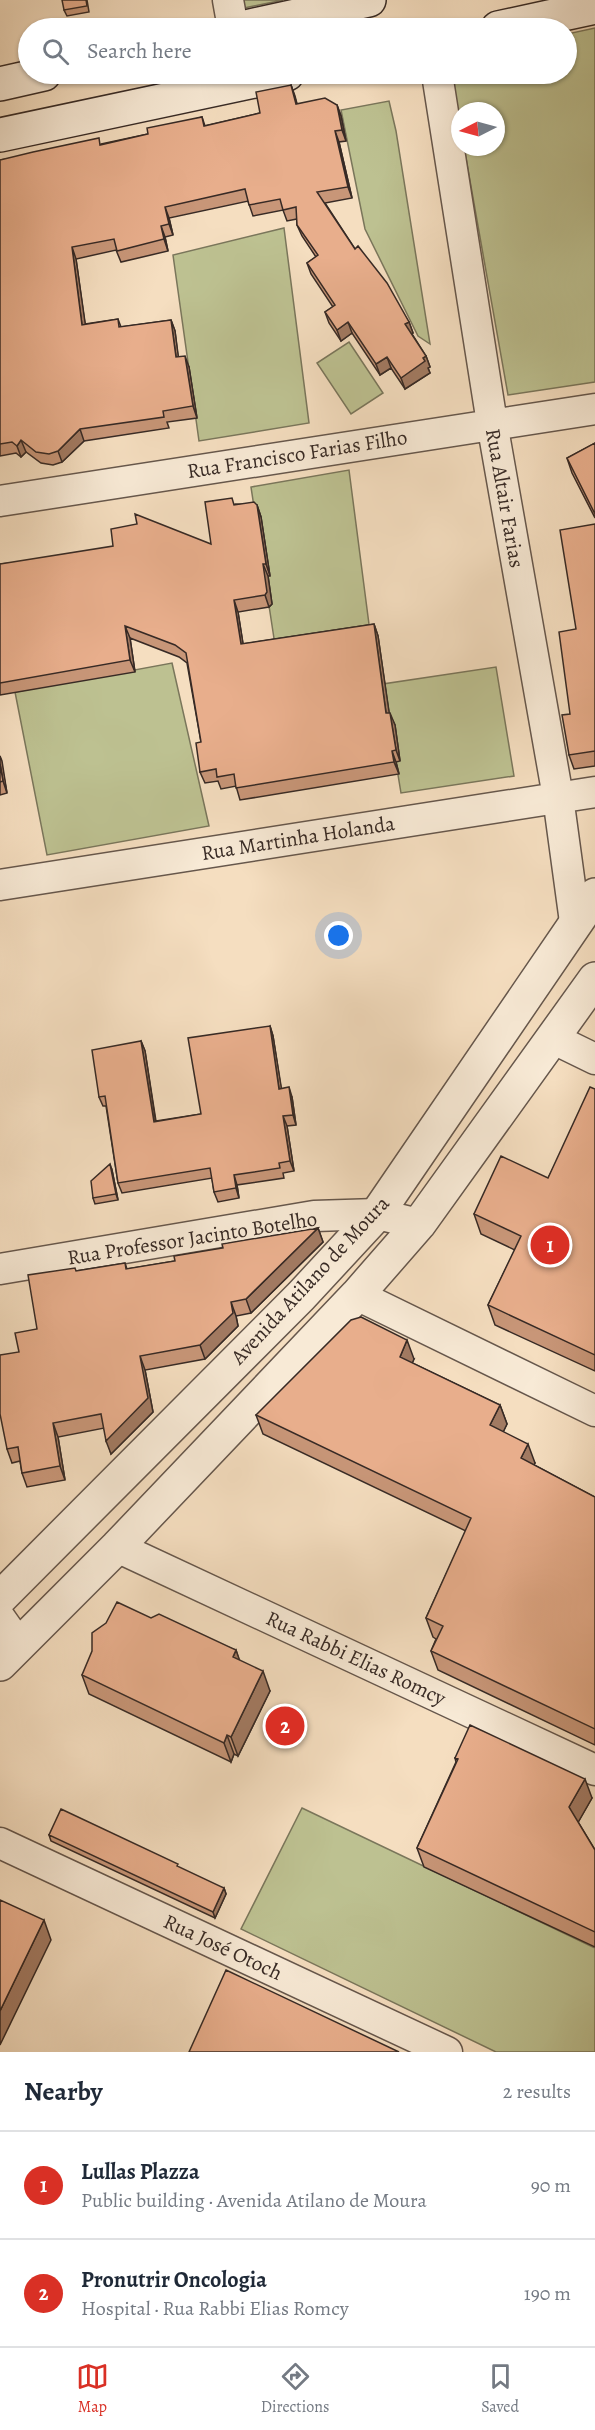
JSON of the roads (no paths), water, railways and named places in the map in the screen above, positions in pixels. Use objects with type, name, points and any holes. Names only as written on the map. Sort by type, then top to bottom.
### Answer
[{"type":"street","points":[[228,0],[231,18]]},
{"type":"street","points":[[287,18],[369,0]]},
{"type":"street","points":[[544,18],[595,7]]},
{"type":"street","points":[[0,84],[18,80]]},
{"type":"street","points":[[0,135],[218,84]]},
{"type":"street","name":"Rua Altair Farias","points":[[439,84],[492,423],[558,797],[575,922]]},
{"type":"street","name":"Rua Francisco Farias Filho","points":[[0,501],[492,423],[595,409]]},
{"type":"street","name":"Rua Martinha Holanda","points":[[0,885],[595,792]]},
{"type":"street","name":"Avenida Atilano de Moura","points":[[0,1598],[301,1296],[377,1214],[595,895]]},
{"type":"street","name":"Avenida Atilano de Moura","points":[[10,1654],[117,1546],[357,1295],[419,1224],[595,979]]},
{"type":"street","points":[[554,1039],[595,1059]]},
{"type":"street","name":"Rua Professor Jacinto Botelho","points":[[0,1269],[314,1216],[377,1214],[419,1224]]},
{"type":"street","points":[[357,1295],[595,1411]]},
{"type":"street","name":"Rua Rabbi Elias Romcy","points":[[117,1546],[595,1770]]},
{"type":"street","points":[[0,1618],[10,1654]]},
{"type":"street","name":"Rua José Otoch","points":[[0,1843],[447,2052]]},
{"type":"place","name":"Lullas Plazza","points":[[550,1245]]},
{"type":"place","name":"Pronutrir Oncologia","points":[[285,1726]]}]
